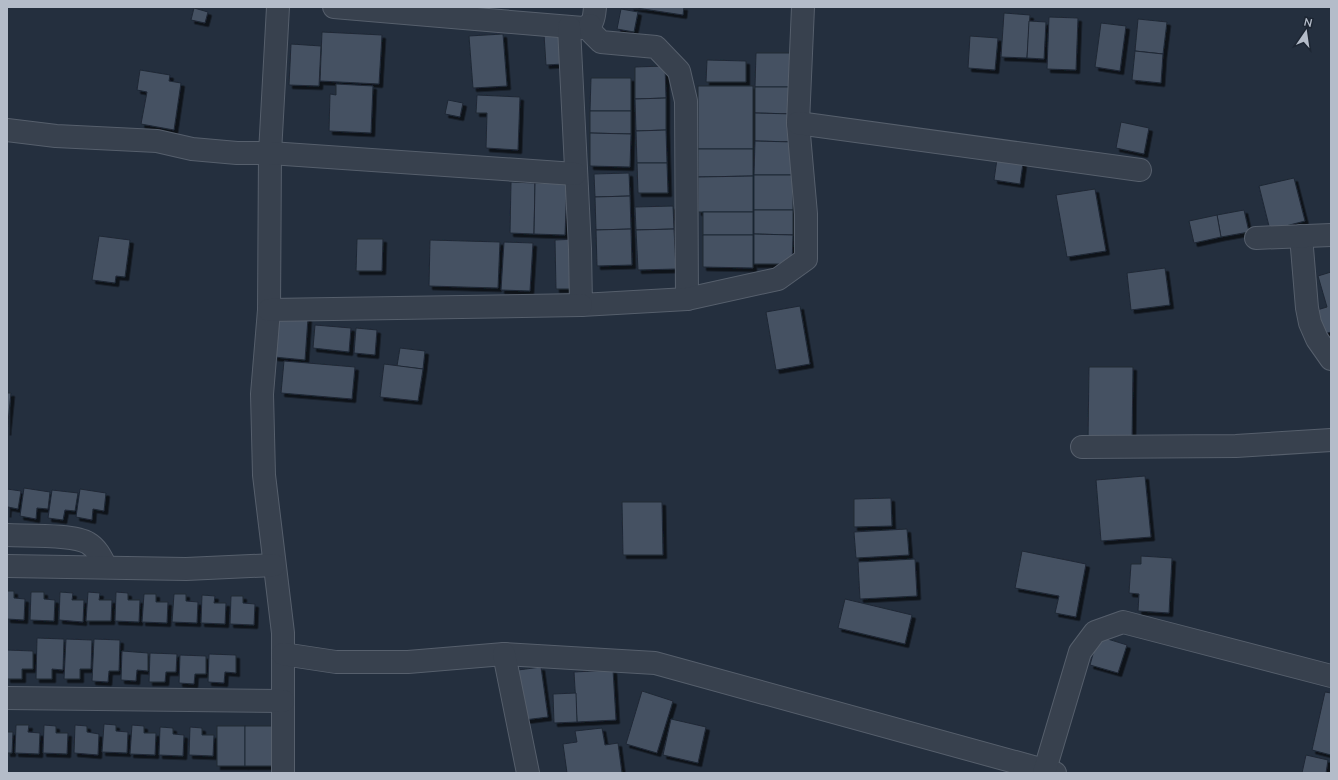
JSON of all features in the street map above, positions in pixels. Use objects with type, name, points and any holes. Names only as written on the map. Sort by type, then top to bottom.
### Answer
[{"type":"street","points":[[278,7],[270,153],[268,310],[262,394],[262,416],[264,475],[283,634],[282,773]]},
{"type":"street","points":[[334,7],[584,20]]},
{"type":"street","points":[[268,310],[581,305],[687,299],[778,279],[806,259],[806,214],[798,123],[803,7]]},
{"type":"street","points":[[581,305],[580,249],[575,174],[584,20]]},
{"type":"street","points":[[584,20],[592,33],[601,42],[656,47],[679,72],[686,101],[687,299]]},
{"type":"street","points":[[798,123],[1140,170]]},
{"type":"street","points":[[7,130],[56,136],[157,141],[192,149],[237,153],[270,153],[575,174]]},
{"type":"street","points":[[1256,238],[1331,235]]},
{"type":"street","points":[[1301,236],[1307,308],[1310,323],[1317,339],[1331,359]]},
{"type":"street","points":[[1082,447],[1236,446],[1331,440]]},
{"type":"street","points":[[7,535],[74,538],[88,543],[100,554],[106,567]]},
{"type":"street","points":[[7,566],[186,569],[274,565]]},
{"type":"street","points":[[283,654],[336,662],[408,662],[504,654],[655,663],[1048,772],[1080,652],[1094,632],[1123,622],[1331,676]]},
{"type":"street","points":[[504,654],[528,773]]},
{"type":"street","points":[[7,698],[283,701]]},
{"type":"building","points":[[630,7],[684,7],[683,15]]},
{"type":"building","points":[[194,8],[208,12],[205,23],[191,20]]},
{"type":"building","points":[[621,9],[638,12],[634,32],[617,29]]},
{"type":"building","points":[[1004,13],[1030,15],[1027,58],[1001,57]]},
{"type":"building","points":[[1049,17],[1078,18],[1076,70],[1047,69]]},
{"type":"building","points":[[1138,19],[1167,22],[1163,54],[1135,51]]},
{"type":"building","points":[[1029,21],[1046,22],[1044,59],[1027,58]]},
{"type":"building","points":[[1101,23],[1126,26],[1120,71],[1095,67]]},
{"type":"building","points":[[322,32],[382,35],[379,84],[320,81]]},
{"type":"building","points":[[562,33],[563,64],[546,65],[544,34]]},
{"type":"building","points":[[503,34],[507,86],[473,88],[469,36]]},
{"type":"building","points":[[970,36],[998,38],[995,70],[968,68]]},
{"type":"building","points":[[291,44],[321,46],[319,86],[289,85]]},
{"type":"building","points":[[1135,51],[1163,54],[1161,83],[1132,80]]},
{"type":"building","points":[[756,53],[794,53],[794,87],[755,87]]},
{"type":"building","points":[[707,60],[746,61],[746,82],[706,82]]},
{"type":"building","points":[[665,66],[666,98],[635,99],[635,67]]},
{"type":"building","points":[[140,70],[170,75],[169,81],[181,83],[174,130],[141,124],[147,92],[137,90]]},
{"type":"building","points":[[591,78],[631,78],[631,111],[590,111]]},
{"type":"building","points":[[336,84],[373,86],[371,133],[329,131],[330,94],[336,95]]},
{"type":"building","points":[[698,86],[753,86],[753,149],[698,149]]},
{"type":"building","points":[[755,87],[794,87],[794,114],[755,113]]},
{"type":"building","points":[[477,95],[520,97],[518,150],[486,148],[487,113],[476,113]]},
{"type":"building","points":[[666,98],[666,130],[636,131],[635,99]]},
{"type":"building","points":[[448,100],[463,103],[460,117],[445,114]]},
{"type":"building","points":[[590,111],[631,111],[631,134],[590,133]]},
{"type":"building","points":[[755,113],[794,114],[794,142],[755,141]]},
{"type":"building","points":[[1121,122],[1149,128],[1144,154],[1116,148]]},
{"type":"building","points":[[666,130],[667,163],[637,163],[636,131]]},
{"type":"building","points":[[590,133],[631,134],[630,167],[590,166]]},
{"type":"building","points":[[755,141],[794,142],[793,175],[754,175]]},
{"type":"building","points":[[698,149],[753,149],[753,176],[698,177]]},
{"type":"building","points":[[997,159],[1023,163],[1020,184],[994,180]]},
{"type":"building","points":[[637,163],[667,163],[668,193],[638,193]]},
{"type":"building","points":[[629,173],[630,196],[595,197],[594,174]]},
{"type":"building","points":[[754,175],[793,175],[793,210],[754,210]]},
{"type":"building","points":[[753,176],[753,212],[698,212],[698,177]]},
{"type":"building","points":[[1294,178],[1305,221],[1270,230],[1259,186]]},
{"type":"building","points":[[511,182],[535,183],[534,234],[510,233]]},
{"type":"building","points":[[535,183],[567,183],[565,235],[534,234]]},
{"type":"building","points":[[1095,189],[1106,251],[1067,257],[1056,195]]},
{"type":"building","points":[[630,196],[631,229],[596,230],[595,197]]},
{"type":"building","points":[[673,206],[674,229],[636,230],[635,207]]},
{"type":"building","points":[[754,210],[793,210],[793,235],[754,234]]},
{"type":"building","points":[[1244,210],[1249,232],[1221,237],[1217,215]]},
{"type":"building","points":[[703,212],[753,212],[753,235],[703,235]]},
{"type":"building","points":[[1217,215],[1221,237],[1194,243],[1189,221]]},
{"type":"building","points":[[631,229],[632,265],[597,266],[596,230]]},
{"type":"building","points":[[674,229],[676,269],[638,270],[636,230]]},
{"type":"building","points":[[754,234],[793,235],[792,264],[754,264]]},
{"type":"building","points":[[703,235],[753,235],[753,268],[703,267]]},
{"type":"building","points":[[99,236],[130,240],[125,277],[116,276],[115,283],[92,280]]},
{"type":"building","points":[[357,239],[383,239],[382,271],[356,271]]},
{"type":"building","points":[[577,239],[578,289],[556,289],[555,240]]},
{"type":"building","points":[[430,240],[500,242],[498,288],[429,286]]},
{"type":"building","points":[[504,242],[533,243],[530,291],[501,290]]},
{"type":"building","points":[[1165,268],[1170,305],[1131,310],[1127,273]]},
{"type":"building","points":[[1331,272],[1331,332],[1324,334],[1317,310],[1327,307],[1318,276]]},
{"type":"building","points":[[800,306],[810,364],[776,370],[766,312]]},
{"type":"building","points":[[277,316],[308,318],[305,360],[274,357]]},
{"type":"building","points":[[315,325],[351,328],[349,352],[313,348]]},
{"type":"building","points":[[356,328],[377,330],[375,355],[354,353]]},
{"type":"building","points":[[400,348],[425,351],[423,369],[397,366]]},
{"type":"building","points":[[284,361],[355,367],[352,399],[281,393]]},
{"type":"building","points":[[384,364],[423,369],[418,401],[380,397]]},
{"type":"building","points":[[1089,367],[1133,367],[1132,442],[1088,442]]},
{"type":"building","points":[[7,393],[11,393],[7,432]]},
{"type":"building","points":[[1145,476],[1151,537],[1101,541],[1096,480]]},
{"type":"building","points":[[24,488],[50,492],[48,509],[37,508],[36,519],[20,516]]},
{"type":"building","points":[[7,489],[21,491],[18,509],[8,507],[7,514]]},
{"type":"building","points":[[80,489],[106,493],[104,511],[93,509],[92,520],[76,517]]},
{"type":"building","points":[[52,490],[78,493],[75,511],[65,510],[63,520],[48,518]]},
{"type":"building","points":[[891,498],[892,526],[854,527],[854,499]]},
{"type":"building","points":[[622,502],[662,502],[663,555],[623,555]]},
{"type":"building","points":[[907,529],[909,555],[856,558],[854,532]]},
{"type":"building","points":[[1022,551],[1086,564],[1076,617],[1055,613],[1059,596],[1015,588]]},
{"type":"building","points":[[1141,556],[1172,558],[1169,613],[1138,611],[1139,594],[1129,593],[1131,564],[1141,564]]},
{"type":"building","points":[[915,559],[917,596],[860,599],[858,562]]},
{"type":"building","points":[[7,591],[14,591],[14,598],[25,599],[24,620],[7,619]]},
{"type":"building","points":[[31,592],[44,592],[44,599],[55,600],[54,621],[30,620]]},
{"type":"building","points":[[60,592],[73,593],[72,600],[84,600],[83,622],[59,620]]},
{"type":"building","points":[[88,592],[100,593],[99,600],[112,600],[111,621],[86,621]]},
{"type":"building","points":[[116,592],[128,593],[128,600],[140,600],[139,622],[115,621]]},
{"type":"building","points":[[144,594],[156,594],[156,602],[168,602],[167,623],[142,622]]},
{"type":"building","points":[[174,594],[186,594],[186,601],[198,602],[197,623],[172,622]]},
{"type":"building","points":[[202,595],[215,596],[214,603],[226,603],[225,624],[201,623]]},
{"type":"building","points":[[231,596],[243,596],[243,603],[255,604],[254,625],[230,624]]},
{"type":"building","points":[[845,599],[912,615],[905,644],[838,628]]},
{"type":"building","points":[[1098,636],[1127,645],[1118,673],[1090,665]]},
{"type":"building","points":[[37,638],[64,639],[63,670],[52,669],[52,679],[36,679]]},
{"type":"building","points":[[66,639],[92,640],[91,669],[80,669],[80,679],[64,679]]},
{"type":"building","points":[[94,639],[120,640],[119,671],[109,671],[108,682],[92,681]]},
{"type":"building","points":[[7,650],[33,651],[33,669],[22,669],[22,679],[7,679]]},
{"type":"building","points":[[122,651],[148,653],[148,671],[137,670],[136,681],[121,680]]},
{"type":"building","points":[[150,653],[177,654],[176,672],[166,672],[165,682],[149,682]]},
{"type":"building","points":[[209,654],[236,655],[236,673],[225,672],[224,683],[208,682]]},
{"type":"building","points":[[180,655],[206,656],[206,674],[195,674],[194,684],[179,683]]},
{"type":"building","points":[[541,667],[548,717],[524,720],[518,670]]},
{"type":"building","points":[[613,670],[616,720],[577,722],[574,672]]},
{"type":"building","points":[[642,691],[673,701],[657,753],[626,744]]},
{"type":"building","points":[[1325,692],[1331,693],[1331,755],[1312,750]]},
{"type":"building","points":[[576,693],[577,722],[554,723],[553,694]]},
{"type":"building","points":[[671,719],[706,727],[698,763],[663,755]]},
{"type":"building","points":[[104,724],[116,725],[116,731],[128,732],[127,753],[102,752]]},
{"type":"building","points":[[16,725],[29,725],[28,732],[40,733],[39,754],[15,753]]},
{"type":"building","points":[[44,725],[56,726],[56,733],[68,733],[67,754],[43,753]]},
{"type":"building","points":[[75,725],[87,726],[87,732],[99,734],[98,755],[74,753]]},
{"type":"building","points":[[132,725],[144,726],[144,733],[156,733],[155,755],[130,754]]},
{"type":"building","points":[[217,726],[245,726],[245,766],[217,766]]},
{"type":"building","points":[[245,726],[273,726],[273,766],[245,766]]},
{"type":"building","points":[[160,727],[173,728],[173,734],[184,735],[183,756],[159,755]]},
{"type":"building","points":[[190,727],[202,728],[202,735],[214,735],[213,756],[189,755]]},
{"type":"building","points":[[602,728],[605,745],[618,743],[622,773],[567,773],[563,744],[577,742],[575,731]]},
{"type":"building","points":[[7,732],[13,732],[12,753],[7,753]]},
{"type":"building","points":[[1306,755],[1328,760],[1326,773],[1302,773]]}]
